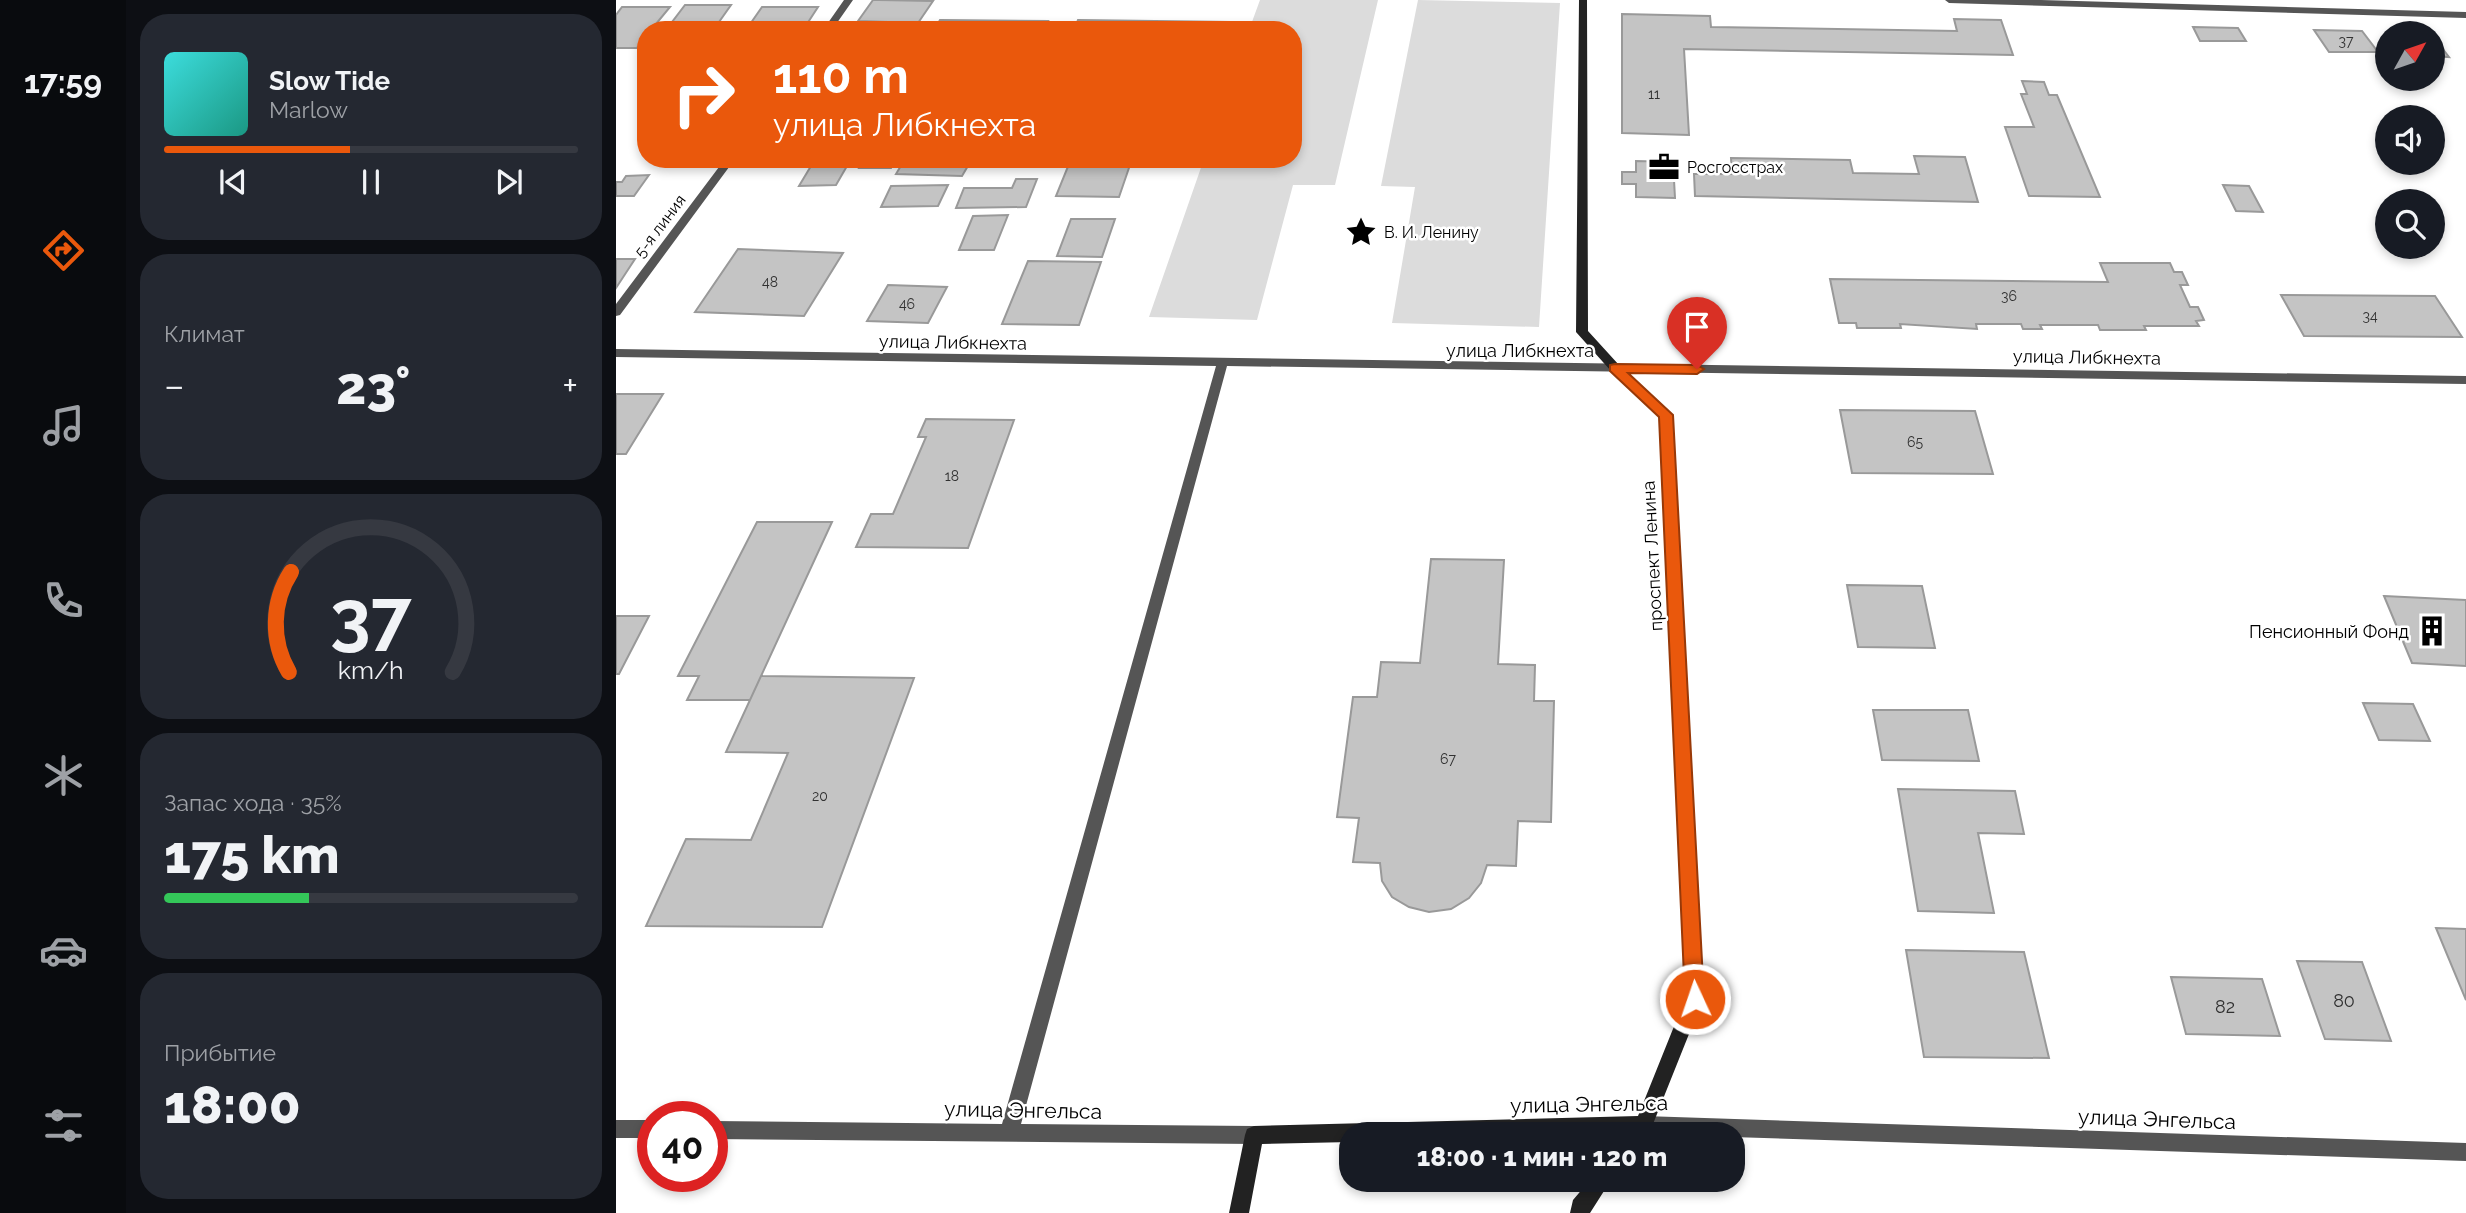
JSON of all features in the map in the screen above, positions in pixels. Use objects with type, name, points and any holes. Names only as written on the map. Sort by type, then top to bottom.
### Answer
[{"type":"street","points":[[834,21],[849,0]]},
{"type":"street","name":"проспект Ленина","points":[[1583,0],[1582,332],[1615,368],[1666,415],[1695,999],[1644,1122]]},
{"type":"street","points":[[1949,0],[2466,15]]},
{"type":"street","name":"5-я линия","points":[[616,312],[723,168]]},
{"type":"street","name":"улица Либкнехта","points":[[616,353],[1540,369],[2466,380]]},
{"type":"street","points":[[1009,1133],[1222,364]]},
{"type":"street","points":[[616,1129],[637,1129]]},
{"type":"street","name":"улица Энгельса","points":[[728,1130],[1339,1134]]},
{"type":"street","name":"улица Энгельса","points":[[1745,1132],[2466,1152]]},
{"type":"street","points":[[1239,1213],[1254,1135]]},
{"type":"street","points":[[1580,1213],[1580,1208],[1593,1192]]},
{"type":"shaded area","points":[[1260,0],[1378,0],[1335,185],[1293,185],[1257,320],[1149,317],[1201,168],[1302,168],[1302,21],[1252,21]]},
{"type":"shaded area","points":[[1418,0],[1560,3],[1539,327],[1392,323],[1415,187],[1381,186]]},
{"type":"building","points":[[873,0],[933,1],[919,21],[858,21]]},
{"type":"building","points":[[685,5],[731,5],[720,21],[673,21]]},
{"type":"building","points":[[622,7],[670,7],[658,21],[637,21],[637,48],[616,48],[616,15]]},
{"type":"building","points":[[762,7],[818,7],[809,21],[752,21]]},
{"type":"building","points":[[1622,14],[1710,16],[1711,27],[1957,31],[1954,19],[2001,20],[2013,55],[1684,49],[1689,135],[1622,133]]},
{"type":"building","points":[[940,20],[1048,21],[939,21]]},
{"type":"building","points":[[1078,20],[1154,21],[1078,21]]},
{"type":"building","points":[[2193,27],[2238,28],[2246,41],[2200,41]]},
{"type":"building","points":[[2314,30],[2362,31],[2375,48],[2375,52],[2329,52]]},
{"type":"building","points":[[2022,81],[2044,82],[2049,95],[2057,95],[2100,197],[2029,196],[2005,127],[2034,127],[2021,94],[2027,94]]},
{"type":"building","points":[[1914,156],[1965,157],[1978,202],[1695,196],[1694,174],[1732,174],[1731,158],[1850,160],[1853,173],[1919,174]]},
{"type":"building","points":[[1636,161],[1673,162],[1675,198],[1636,197],[1636,184],[1622,184],[1622,172],[1636,172]]},
{"type":"building","points":[[810,168],[846,168],[836,185],[799,186]]},
{"type":"building","points":[[900,168],[967,168],[962,176],[896,174]]},
{"type":"building","points":[[1067,168],[1129,168],[1119,197],[1056,196]]},
{"type":"building","points":[[649,175],[634,196],[616,196],[616,182],[622,182],[626,176]]},
{"type":"building","points":[[1016,179],[1037,179],[1026,207],[956,208],[964,188],[1012,188]]},
{"type":"building","points":[[948,185],[938,206],[881,207],[891,186]]},
{"type":"building","points":[[2223,185],[2249,186],[2263,212],[2236,211]]},
{"type":"building","points":[[1008,215],[994,250],[959,250],[973,216]]},
{"type":"building","points":[[1071,219],[1115,219],[1102,257],[1057,256]]},
{"type":"building","points":[[738,249],[843,253],[804,316],[695,312]]},
{"type":"building","points":[[616,259],[635,259],[616,288]]},
{"type":"building","points":[[1028,261],[1101,262],[1079,325],[1002,324]]},
{"type":"building","points":[[2100,263],[2170,263],[2174,272],[2182,272],[2188,285],[2180,285],[2190,307],[2198,307],[2204,320],[2196,321],[2199,326],[2144,326],[2146,330],[2100,330],[2098,325],[2040,325],[2042,329],[2023,329],[2021,324],[1976,324],[1977,329],[1900,324],[1901,328],[1857,328],[1856,323],[1839,323],[1830,279],[2108,282]]},
{"type":"building","points":[[888,285],[947,287],[928,323],[867,321]]},
{"type":"building","points":[[2281,295],[2435,296],[2462,337],[2304,336]]},
{"type":"building","points":[[616,394],[663,394],[626,454],[616,454]]},
{"type":"building","points":[[1840,410],[1975,411],[1993,474],[1852,473]]},
{"type":"building","points":[[926,419],[1014,420],[968,548],[856,547],[871,514],[893,514],[926,437],[918,437]]},
{"type":"building","points":[[757,522],[832,522],[750,700],[687,700],[699,676],[678,676]]},
{"type":"building","points":[[1431,559],[1504,560],[1498,664],[1535,665],[1534,701],[1554,701],[1551,822],[1518,821],[1516,866],[1487,865],[1481,883],[1469,898],[1451,909],[1429,912],[1409,907],[1392,897],[1382,881],[1380,863],[1353,862],[1359,818],[1337,817],[1353,697],[1377,697],[1381,662],[1420,663]]},
{"type":"building","points":[[1847,585],[1922,586],[1935,648],[1858,647]]},
{"type":"building","name":"Пенсионный Фонд","points":[[2384,596],[2466,600],[2466,666],[2412,663]]},
{"type":"building","points":[[616,616],[649,616],[619,674],[616,674]]},
{"type":"building","points":[[761,676],[914,678],[822,927],[646,926],[686,839],[751,840],[788,753],[726,752]]},
{"type":"building","points":[[2363,703],[2413,704],[2430,741],[2379,740]]},
{"type":"building","points":[[1873,710],[1968,710],[1979,761],[1882,760]]},
{"type":"building","points":[[1898,789],[2015,791],[2024,834],[1978,833],[1994,913],[1918,911]]},
{"type":"building","points":[[2436,928],[2466,929],[2466,1000]]},
{"type":"building","points":[[1906,950],[2024,952],[2049,1058],[1924,1057]]},
{"type":"building","points":[[2297,961],[2362,962],[2391,1041],[2325,1039]]},
{"type":"building","points":[[2171,977],[2262,979],[2280,1036],[2186,1034]]},
{"type":"place","name":"Росгосстрах","points":[[1664,167]]},
{"type":"place","name":"В. И. Ленину","points":[[1361,232]]},
{"type":"place","name":"Пенсионный Фонд","points":[[2432,631]]},
{"type":"route","points":[[1695,999],[1666,415],[1615,368],[1697,369]]}]
